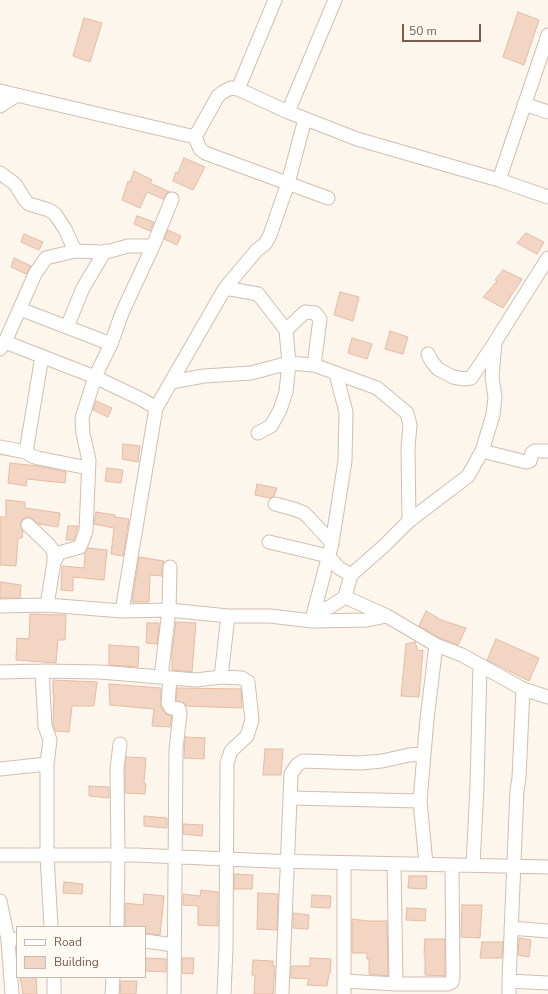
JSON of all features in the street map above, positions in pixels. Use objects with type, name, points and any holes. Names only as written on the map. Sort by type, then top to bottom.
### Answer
[{"type":"street","points":[[238,89],[275,0]]},
{"type":"street","points":[[288,112],[335,0]]},
{"type":"street","points":[[499,180],[548,35]]},
{"type":"street","points":[[195,137],[218,96],[231,88],[238,89],[288,112],[357,139],[499,180],[548,197]]},
{"type":"street","points":[[0,91],[195,137]]},
{"type":"street","points":[[0,106],[17,95]]},
{"type":"street","points":[[524,104],[548,112]]},
{"type":"street","points":[[122,611],[156,408],[224,288],[257,250],[265,244],[270,235],[288,183],[305,118]]},
{"type":"street","points":[[195,137],[200,149],[205,152],[328,198]]},
{"type":"street","points":[[0,173],[15,184],[29,204],[49,210],[55,214],[65,229],[75,251]]},
{"type":"street","points":[[54,562],[59,553],[80,547],[86,530],[88,452],[83,434],[82,418],[95,377],[111,344],[122,313],[153,246],[172,199]]},
{"type":"street","points":[[153,246],[136,245],[106,251],[75,251],[46,258],[36,274],[2,346],[42,356],[95,377],[143,400],[156,408]]},
{"type":"street","points":[[67,327],[83,288],[106,251]]},
{"type":"street","points":[[428,354],[438,369],[453,377],[464,379],[471,378],[496,342],[548,260]]},
{"type":"street","points":[[224,288],[258,294],[286,330],[289,363],[286,392],[280,410],[271,426],[258,433]]},
{"type":"street","points":[[20,309],[111,344]]},
{"type":"street","points":[[286,330],[305,312],[315,313],[320,319],[314,366]]},
{"type":"street","points":[[313,617],[345,597],[351,575],[385,545],[409,521],[468,476],[482,451],[493,416],[495,397],[492,377],[496,342]]},
{"type":"street","points":[[26,452],[42,356]]},
{"type":"street","points":[[171,382],[204,376],[251,372],[289,363],[314,366],[377,388],[407,413],[410,425],[408,448],[409,521]]},
{"type":"street","points":[[313,617],[332,543],[345,461],[346,412],[336,374]]},
{"type":"street","points":[[0,448],[26,452],[38,458],[88,468]]},
{"type":"street","points":[[482,451],[526,462],[530,461],[532,453],[535,451],[548,451]]},
{"type":"street","points":[[275,504],[304,513],[332,543]]},
{"type":"street","points":[[28,525],[49,545],[54,552],[54,562],[47,605]]},
{"type":"street","points":[[269,542],[328,556],[339,568],[351,575]]},
{"type":"street","points":[[170,567],[166,677],[168,703],[171,708],[179,709],[180,713],[176,749],[174,994]]},
{"type":"street","points":[[345,597],[387,616],[436,645],[462,655],[523,689],[548,697]]},
{"type":"street","points":[[0,606],[47,605],[122,611],[169,610],[228,616],[313,617],[367,620],[387,616]]},
{"type":"street","points":[[221,677],[228,616]]},
{"type":"street","points":[[426,864],[420,801],[436,645]]},
{"type":"street","points":[[473,865],[477,786],[480,665]]},
{"type":"street","points":[[42,671],[45,726],[50,740],[47,764],[47,855],[51,926]]},
{"type":"street","points":[[0,672],[100,672],[196,680],[221,677],[242,678],[248,682],[252,720],[247,736],[231,751],[227,763],[226,948],[224,994]]},
{"type":"street","points":[[509,994],[517,790],[519,778],[523,689]]},
{"type":"street","points":[[117,926],[117,769],[120,744]]},
{"type":"street","points":[[282,994],[291,774],[297,765],[303,760],[360,763],[424,754]]},
{"type":"street","points":[[0,770],[47,764]]},
{"type":"street","points":[[290,798],[420,801]]},
{"type":"street","points":[[0,855],[174,856],[288,862],[548,867]]},
{"type":"street","points":[[344,863],[344,994]]},
{"type":"street","points":[[394,864],[396,984]]},
{"type":"street","points":[[344,980],[396,984],[448,984],[452,982],[452,865]]},
{"type":"street","points":[[0,901],[12,939],[12,994]]},
{"type":"street","points":[[511,928],[548,931]]},
{"type":"street","points":[[146,941],[174,945]]},
{"type":"street","points":[[54,978],[54,994]]},
{"type":"street","points":[[112,994],[114,978]]},
{"type":"street","points":[[509,981],[548,983]]},
{"type":"building","points":[[518,12],[539,20],[524,65],[503,57]]},
{"type":"building","points":[[84,18],[102,23],[90,62],[73,56]]},
{"type":"building","points":[[184,158],[205,167],[193,190],[173,181]]},
{"type":"building","points":[[134,171],[152,180],[150,183],[170,192],[167,193],[163,199],[147,192],[140,208],[122,200],[128,181],[130,182]]},
{"type":"building","points":[[137,216],[154,222],[150,231],[134,224]]},
{"type":"building","points":[[168,230],[181,236],[177,245],[164,239]]},
{"type":"building","points":[[526,233],[544,242],[537,254],[517,243]]},
{"type":"building","points":[[24,234],[43,242],[39,250],[21,242]]},
{"type":"building","points":[[14,258],[31,266],[26,274],[11,267]]},
{"type":"building","points":[[503,270],[522,279],[503,308],[483,297],[497,281],[495,280]]},
{"type":"building","points":[[340,292],[359,297],[353,321],[334,315]]},
{"type":"building","points":[[390,331],[408,337],[403,354],[385,349]]},
{"type":"building","points":[[352,338],[372,344],[367,359],[348,353]]},
{"type":"building","points":[[96,401],[112,408],[108,417],[93,410]]},
{"type":"building","points":[[123,444],[140,446],[138,462],[122,459]]},
{"type":"building","points":[[10,463],[38,466],[66,472],[65,483],[27,479],[26,486],[8,483]]},
{"type":"building","points":[[107,468],[123,470],[121,483],[105,481]]},
{"type":"building","points":[[257,484],[277,488],[274,496],[270,498],[255,495]]},
{"type":"building","points":[[6,500],[25,502],[25,508],[60,513],[58,527],[39,524],[29,517],[25,517],[22,520],[20,524],[23,531],[22,538],[18,538],[16,566],[0,565],[0,517],[6,517]]},
{"type":"building","points":[[96,512],[129,519],[123,556],[111,554],[114,528],[94,524]]},
{"type":"building","points":[[68,526],[78,526],[74,540],[66,540]]},
{"type":"building","points":[[88,548],[107,550],[104,580],[73,577],[73,591],[61,590],[62,566],[84,568],[85,553]]},
{"type":"building","points":[[139,557],[164,561],[162,566],[162,576],[150,575],[149,602],[132,602]]},
{"type":"building","points":[[0,582],[21,585],[20,598],[0,598]]},
{"type":"building","points":[[426,611],[438,619],[466,628],[458,645],[440,638],[419,626]]},
{"type":"building","points":[[30,614],[66,615],[65,640],[58,640],[56,663],[16,660],[17,638],[29,639]]},
{"type":"building","points":[[176,622],[196,623],[192,672],[172,670],[172,652]]},
{"type":"building","points":[[147,623],[159,623],[157,644],[146,643]]},
{"type":"building","points":[[496,639],[539,658],[529,681],[487,660]]},
{"type":"building","points":[[415,642],[418,651],[423,650],[419,697],[401,696],[406,644]]},
{"type":"building","points":[[109,645],[139,647],[138,667],[109,665]]},
{"type":"building","points":[[53,680],[97,682],[94,706],[72,706],[69,732],[55,731],[53,724]]},
{"type":"building","points":[[109,684],[161,688],[161,707],[166,714],[172,716],[170,727],[152,726],[154,709],[110,705]]},
{"type":"building","points":[[177,688],[241,689],[242,708],[186,706],[184,703],[176,701]]},
{"type":"building","points":[[185,737],[205,738],[204,759],[184,758]]},
{"type":"building","points":[[265,749],[283,749],[281,775],[263,775]]},
{"type":"building","points":[[126,757],[146,758],[144,783],[146,784],[145,794],[125,793]]},
{"type":"building","points":[[89,786],[109,787],[109,798],[89,796]]},
{"type":"building","points":[[144,816],[167,818],[167,828],[144,826]]},
{"type":"building","points":[[183,824],[203,825],[202,836],[183,834]]},
{"type":"building","points":[[234,874],[253,875],[252,889],[234,889]]},
{"type":"building","points":[[409,876],[427,876],[426,889],[408,888]]},
{"type":"building","points":[[64,882],[83,884],[82,894],[63,893]]},
{"type":"building","points":[[201,890],[218,892],[218,926],[198,925],[198,906],[183,905],[183,894],[200,896]]},
{"type":"building","points":[[258,893],[278,894],[277,930],[257,929]]},
{"type":"building","points":[[144,894],[164,896],[160,935],[146,933],[146,926],[125,926],[125,903],[143,905]]},
{"type":"building","points":[[312,895],[331,896],[330,908],[311,907]]},
{"type":"building","points":[[462,905],[482,905],[480,938],[461,937]]},
{"type":"building","points":[[407,908],[426,909],[425,921],[406,920]]},
{"type":"building","points":[[293,913],[309,915],[308,929],[293,928]]},
{"type":"building","points":[[352,919],[387,921],[388,976],[369,974],[369,959],[367,959],[367,953],[352,953]]},
{"type":"building","points":[[519,938],[531,940],[529,957],[518,955]]},
{"type":"building","points":[[425,939],[445,939],[445,976],[425,975]]},
{"type":"building","points":[[482,942],[503,942],[502,958],[480,958]]},
{"type":"building","points":[[146,958],[166,959],[166,972],[146,971]]},
{"type":"building","points":[[182,958],[194,958],[193,974],[182,973]]},
{"type":"building","points":[[310,958],[331,959],[330,974],[327,986],[307,985],[309,979],[291,978],[291,966],[310,966]]},
{"type":"building","points":[[253,960],[273,961],[273,966],[275,966],[273,994],[254,994],[255,975],[252,975]]},
{"type":"building","points":[[20,978],[36,978],[37,994],[23,994]]},
{"type":"building","points":[[121,981],[137,981],[136,994],[120,994]]}]
